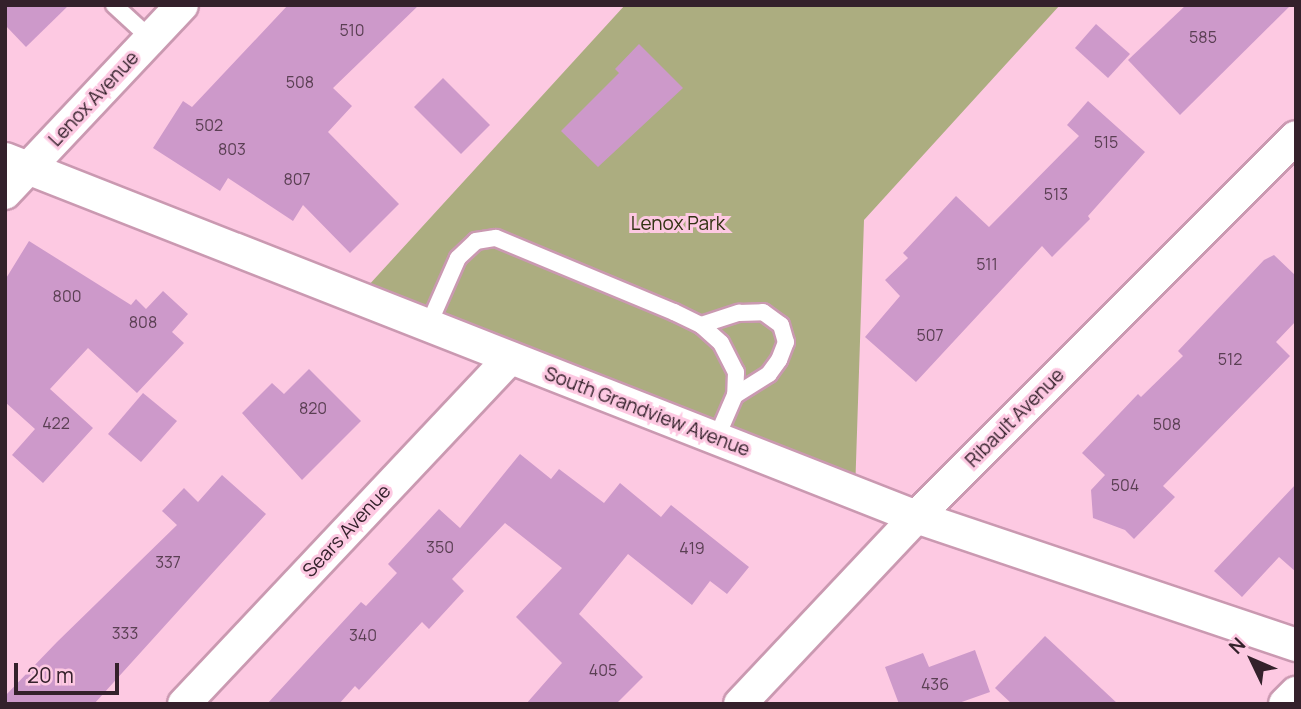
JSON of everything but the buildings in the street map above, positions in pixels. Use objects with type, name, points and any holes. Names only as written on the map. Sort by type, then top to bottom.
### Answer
[{"type":"street","name":"Lenox Avenue","points":[[5,193],[17,164],[182,5]]},
{"type":"street","name":"Ribault Avenue","points":[[740,704],[916,517],[1296,138]]},
{"type":"street","name":"South Grandview Avenue","points":[[17,164],[916,517],[1296,645]]},
{"type":"street","name":"Sears Avenue","points":[[184,704],[510,358]]},
{"type":"street","points":[[1285,704],[1296,692]]},
{"type":"lane","points":[[114,5],[150,38]]},
{"type":"lane","points":[[428,326],[458,258],[476,241],[496,238],[701,325],[722,344],[736,372],[735,395],[716,439]]},
{"type":"lane","points":[[701,325],[716,318],[763,312],[781,325],[786,342],[779,360],[769,374],[735,395]]},
{"type":"green space","name":"Lenox Park","points":[[625,5],[1060,5],[864,220],[855,493],[357,298]]}]
